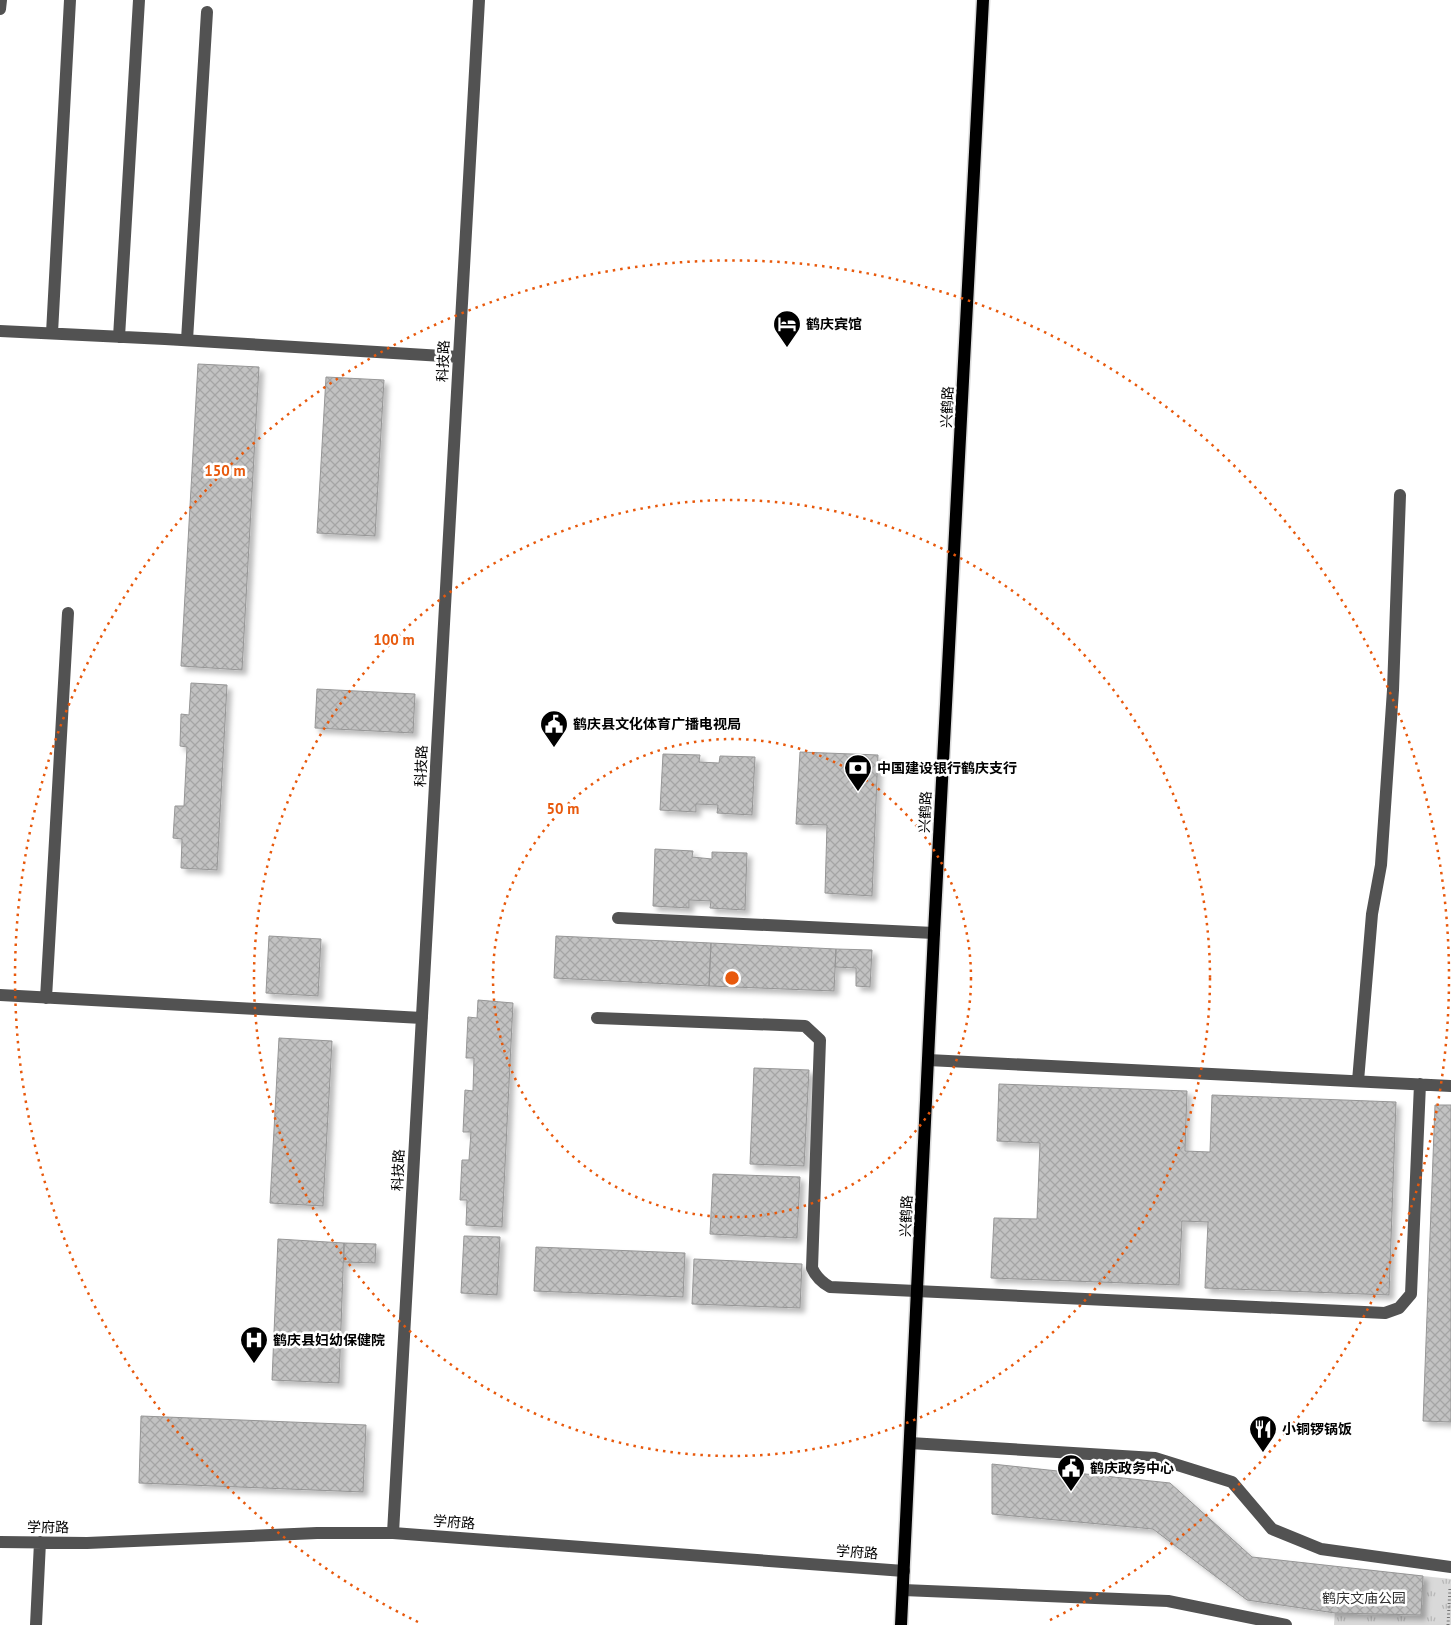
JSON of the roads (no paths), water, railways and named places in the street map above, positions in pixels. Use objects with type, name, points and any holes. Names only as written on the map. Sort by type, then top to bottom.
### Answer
[{"type":"main road","name":"兴鹤路","points":[[901,1625],[934,933],[983,0]]},
{"type":"street","points":[[0,0],[0,9]]},
{"type":"street","points":[[52,333],[70,0]]},
{"type":"street","points":[[119,337],[139,0]]},
{"type":"street","name":"科技路","points":[[393,1533],[479,0]]},
{"type":"street","points":[[187,340],[207,12]]},
{"type":"street","points":[[0,331],[187,340],[459,357]]},
{"type":"street","points":[[1358,1081],[1372,914],[1381,865],[1393,690],[1400,495]]},
{"type":"street","points":[[46,998],[68,613]]},
{"type":"street","points":[[618,918],[934,933]]},
{"type":"street","points":[[0,995],[422,1018]]},
{"type":"street","points":[[597,1018],[805,1026],[820,1040],[812,1268],[822,1282],[830,1286],[1385,1313],[1399,1308],[1411,1294],[1420,1084]]},
{"type":"street","points":[[928,1060],[1451,1086]]},
{"type":"street","points":[[910,1443],[1155,1458],[1232,1482],[1272,1529],[1321,1549],[1451,1567]]},
{"type":"street","name":"学府路","points":[[0,1542],[87,1543],[317,1533],[393,1533],[904,1571]]},
{"type":"street","points":[[36,1625],[40,1542]]},
{"type":"street","points":[[903,1590],[1168,1601],[1286,1625]]},
{"type":"place","name":"鹤庆宾馆","points":[[787,348]]},
{"type":"place","name":"鹤庆县文化体育广播电视局","points":[[554,748]]},
{"type":"place","name":"中国建设银行鹤庆支行","points":[[858,792]]},
{"type":"place","name":"鹤庆县妇幼保健院","points":[[254,1364]]},
{"type":"place","name":"小铜锣锅饭","points":[[1263,1453]]},
{"type":"place","name":"鹤庆政务中心","points":[[1071,1492]]},
{"type":"park label","name":"鹤庆文庙公园","points":[[1364,1598]]}]
